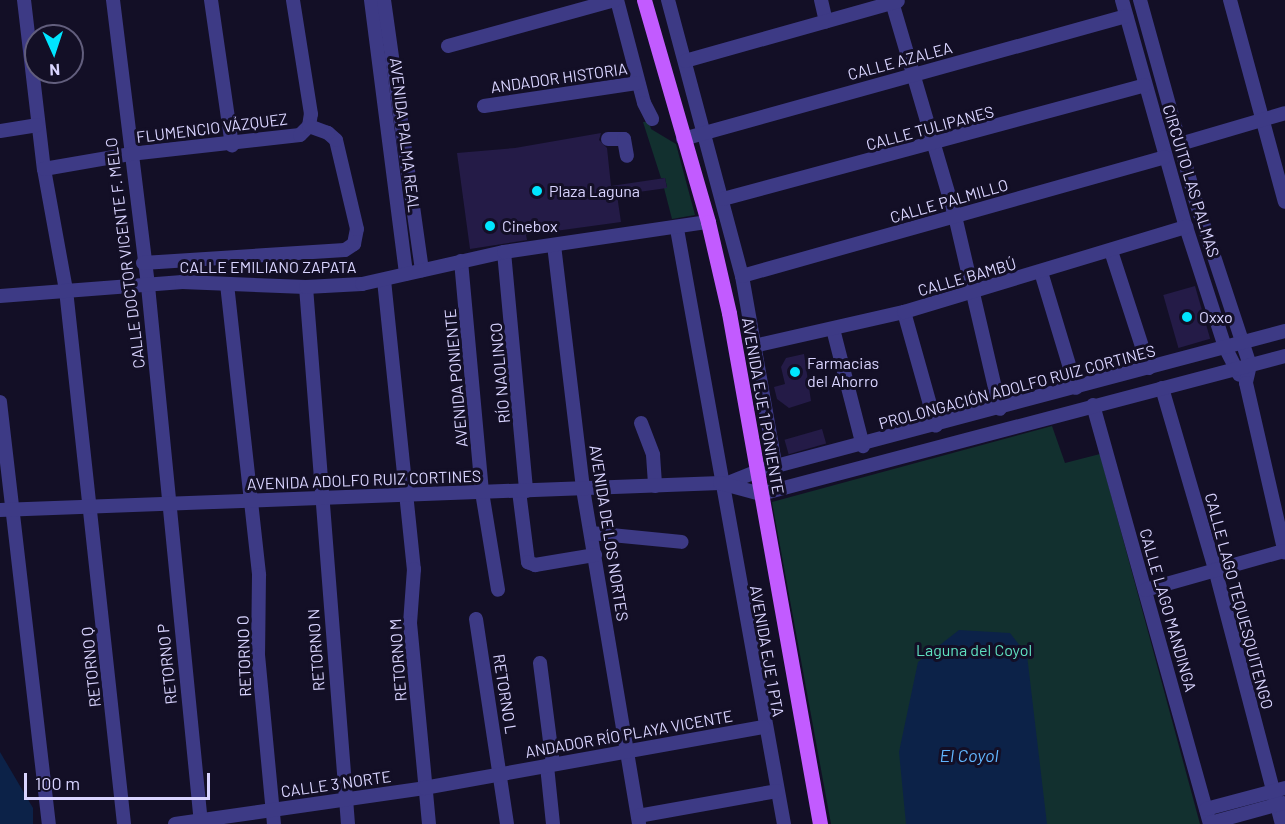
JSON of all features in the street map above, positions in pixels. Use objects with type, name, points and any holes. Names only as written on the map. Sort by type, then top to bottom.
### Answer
[{"type":"main road","name":"AVENIDA EJE 1 PONIENTE","points":[[644,0],[708,222],[729,313],[820,824]]},
{"type":"street","name":"RETORNO Q","points":[[24,0],[37,125],[66,291],[124,824]]},
{"type":"street","name":"CALLE DOCTOR VICENTE F. MELO","points":[[112,0],[143,263],[148,286],[166,503]]},
{"type":"street","points":[[211,0],[231,145]]},
{"type":"street","points":[[143,263],[345,250],[354,244],[357,229],[336,140],[328,133],[309,126],[311,114],[293,0]]},
{"type":"street","name":"AVENIDA PALMA REAL","points":[[371,0],[392,108],[406,274]]},
{"type":"street","points":[[384,0],[392,108],[422,270]]},
{"type":"street","points":[[448,46],[616,0],[638,83],[652,119]]},
{"type":"street","name":"AVENIDA EJE 1 PONIENTE","points":[[668,0],[742,276],[776,469]]},
{"type":"street","points":[[821,0],[826,21]]},
{"type":"street","name":"CIRCUITO LAS PALMAS","points":[[1122,0],[1186,227],[1234,369]]},
{"type":"street","name":"CIRCUITO LAS PALMAS","points":[[1140,0],[1180,144],[1250,365]]},
{"type":"street","points":[[1230,0],[1285,202]]},
{"type":"street","points":[[685,61],[896,1],[955,216],[1000,410]]},
{"type":"street","name":"CALLE AZALEA","points":[[683,139],[1126,16]]},
{"type":"street","name":"ANDADOR HISTORIA","points":[[484,106],[638,83]]},
{"type":"street","name":"CALLE TULIPANES","points":[[723,199],[936,145],[1145,86]]},
{"type":"street","points":[[1180,144],[1285,113]]},
{"type":"street","points":[[0,131],[37,125]]},
{"type":"street","name":"FLUMENCIO VÁZQUEZ","points":[[44,169],[130,154],[231,145],[300,135],[309,126]]},
{"type":"street","points":[[609,139],[624,139],[627,156]]},
{"type":"street","name":"CALLE PALMILLO","points":[[742,276],[1165,157]]},
{"type":"street","name":"CALLE EMILIANO ZAPATA","points":[[0,296],[182,282],[306,287],[384,280],[504,252],[677,229],[708,222]]},
{"type":"street","name":"CALLE BAMBÚ","points":[[754,346],[904,312],[1186,227]]},
{"type":"street","name":"AVENIDA EJE 1 PTA","points":[[677,229],[724,483],[764,727],[784,824]]},
{"type":"street","name":"AVENIDA DE LOS NORTES","points":[[554,245],[583,489],[629,749],[639,820]]},
{"type":"street","points":[[1111,251],[1149,368]]},
{"type":"street","name":"RÍO NAOLINCO","points":[[504,252],[528,562],[535,565],[594,555]]},
{"type":"street","name":"AVENIDA PONIENTE","points":[[461,261],[482,492]]},
{"type":"street","points":[[1041,272],[1076,388]]},
{"type":"street","name":"RETORNO M","points":[[384,280],[414,569],[410,623],[429,824]]},
{"type":"street","name":"RETORNO O","points":[[227,284],[259,575],[258,655],[273,817]]},
{"type":"street","name":"RETORNO N","points":[[306,287],[344,800],[348,824]]},
{"type":"street","points":[[904,312],[936,426]]},
{"type":"street","points":[[833,329],[868,444],[880,463]]},
{"type":"street","name":"PROLONGACIÓN ADOLFO RUIZ CORTINES","points":[[757,471],[776,469],[1000,410],[1285,331]]},
{"type":"street","points":[[760,494],[1285,356]]},
{"type":"street","points":[[1145,590],[1215,569],[1285,552],[1246,383],[1250,365]]},
{"type":"street","points":[[1234,369],[1246,383]]},
{"type":"street","name":"CALLE LAGO TEQUESQUITENGO","points":[[1162,387],[1280,797],[1282,824]]},
{"type":"street","points":[[0,402],[5,509],[49,824]]},
{"type":"street","name":"CALLE LAGO MANDINGA","points":[[1093,405],[1208,819]]},
{"type":"street","points":[[983,414],[989,434]]},
{"type":"street","points":[[641,423],[653,455],[655,486]]},
{"type":"street","name":"AVENIDA ADOLFO RUIZ CORTINES","points":[[5,509],[724,483],[757,471]]},
{"type":"street","name":"AVENIDA ADOLFO RUIZ CORTINES","points":[[724,483],[760,494]]},
{"type":"street","points":[[482,492],[498,590]]},
{"type":"street","name":"RETORNO P","points":[[166,503],[200,822]]},
{"type":"street","points":[[591,533],[681,542]]},
{"type":"street","name":"RETORNO L","points":[[476,618],[507,824]]},
{"type":"street","points":[[540,663],[553,824]]},
{"type":"street","name":"ANDADOR RÍO PLAYA VICENTE","points":[[501,774],[629,749],[764,727]]},
{"type":"street","name":"CALLE 3 NORTE","points":[[175,824],[273,817],[344,800],[501,774]]},
{"type":"street","points":[[639,820],[777,791]]},
{"type":"street","points":[[1208,819],[1280,797]]},
{"type":"green space","points":[[643,122],[649,122],[651,129],[676,144],[695,215],[672,219],[664,188],[667,187],[665,178],[661,178]]},
{"type":"green space","name":"Laguna del Coyol","points":[[1052,426],[1065,463],[1100,454],[1200,824],[831,824],[772,502]]},
{"type":"water","name":"El Coyol","points":[[959,630],[1010,633],[1027,655],[1047,824],[906,824],[899,752],[918,662]]},
{"type":"water","points":[[0,752],[33,808],[33,824],[0,824]]},
{"type":"building","name":"Plaza Laguna","points":[[601,133],[599,140],[607,148],[611,186],[665,178],[667,188],[617,195],[621,222],[526,235],[527,240],[470,249],[457,153],[515,148]]},
{"type":"building","name":"Oxxo","points":[[1195,286],[1210,339],[1178,348],[1163,295]]},
{"type":"building","points":[[804,354],[811,401],[789,408],[777,399],[774,387],[785,384],[781,367],[786,358]]},
{"type":"building","points":[[822,429],[826,443],[789,454],[785,440]]},
{"type":"place","name":"Plaza Laguna","points":[[537,191]]},
{"type":"place","name":"Cinebox","points":[[490,226]]},
{"type":"place","name":"Oxxo","points":[[1187,317]]},
{"type":"place","name":"Farmacias del Ahorro","points":[[795,372]]}]
